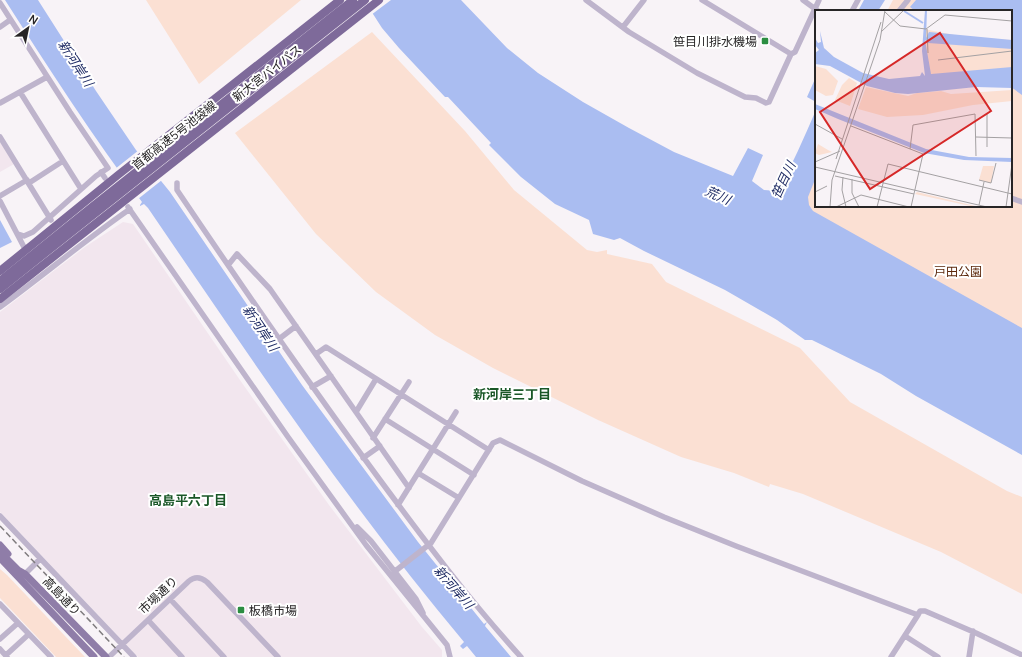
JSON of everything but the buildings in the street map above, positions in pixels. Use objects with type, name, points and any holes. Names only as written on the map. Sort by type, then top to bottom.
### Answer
[{"type":"highway","name":"新大宮バイパス","points":[[0,270],[340,0]]},
{"type":"highway","name":"首都高速5号池袋線","points":[[0,281],[354,0]]},
{"type":"highway","name":"首都高速5号池袋線","points":[[0,289],[365,0]]},
{"type":"highway","name":"新大宮バイパス","points":[[0,299],[128,205],[379,0]]},
{"type":"main road","points":[[0,545],[21,567],[25,574]]},
{"type":"main road","name":"高島通り","points":[[0,552],[18,570],[25,574],[106,657]]},
{"type":"main road","name":"高島通り","points":[[0,559],[94,657]]},
{"type":"street","points":[[586,0],[623,27],[697,73],[746,97],[756,98],[766,103],[769,102],[791,54],[795,52],[815,12]]},
{"type":"street","points":[[623,27],[644,0]]},
{"type":"street","points":[[702,0],[791,54]]},
{"type":"street","points":[[803,0],[816,10],[819,0]]},
{"type":"street","points":[[853,10],[858,0]]},
{"type":"street","points":[[901,9],[908,0]]},
{"type":"street","points":[[0,4],[108,168],[81,189],[50,219],[31,234],[24,236],[18,234]]},
{"type":"street","points":[[0,27],[10,20]]},
{"type":"street","points":[[0,103],[47,77]]},
{"type":"street","points":[[20,92],[81,189]]},
{"type":"street","points":[[0,138],[28,181],[50,219]]},
{"type":"street","points":[[0,196],[63,161]]},
{"type":"street","points":[[101,172],[105,178]]},
{"type":"street","points":[[176,183],[177,190],[312,387],[428,546],[521,657]]},
{"type":"street","points":[[1012,198],[1022,202]]},
{"type":"street","points":[[0,201],[25,249]]},
{"type":"street","points":[[0,307],[96,233],[128,205],[288,437],[366,545],[447,646],[450,657]]},
{"type":"street","points":[[229,264],[237,254],[270,289],[409,488]]},
{"type":"street","points":[[278,339],[296,326]]},
{"type":"street","points":[[316,354],[326,347],[489,450]]},
{"type":"street","points":[[312,387],[331,376]]},
{"type":"street","points":[[356,412],[376,379]]},
{"type":"street","points":[[374,438],[409,382]]},
{"type":"street","points":[[398,505],[456,412]]},
{"type":"street","points":[[386,419],[474,474]]},
{"type":"street","points":[[395,571],[428,546],[489,450],[495,442],[501,441],[582,481],[664,517],[918,615]]},
{"type":"street","points":[[364,458],[380,446]]},
{"type":"street","points":[[418,473],[459,498]]},
{"type":"street","points":[[0,516],[134,657]]},
{"type":"street","points":[[345,516],[371,541],[395,571],[416,599],[430,626]]},
{"type":"street","points":[[20,579],[40,559]]},
{"type":"street","name":"市場通り","points":[[109,657],[170,599],[192,579],[197,577],[205,580],[278,657]]},
{"type":"street","points":[[170,599],[224,657]]},
{"type":"street","points":[[0,604],[51,657]]},
{"type":"street","points":[[891,657],[920,611],[924,610],[973,631],[1022,655]]},
{"type":"street","points":[[148,620],[182,657]]},
{"type":"street","points":[[0,640],[18,623]]},
{"type":"street","points":[[969,657],[973,631]]},
{"type":"street","points":[[0,649],[7,656],[29,634]]},
{"type":"street","points":[[905,636],[938,657]]},
{"type":"shaded area","points":[[0,142],[14,164],[0,172]]},
{"type":"shaded area","points":[[123,222],[133,224],[242,383],[329,505],[422,627],[442,650],[442,657],[138,657],[0,512],[0,312],[85,247]]},
{"type":"green space","points":[[146,0],[301,0],[199,84]]},
{"type":"green space","name":"戸田公園","points":[[893,0],[1022,0],[1022,384],[772,233],[815,151],[815,207],[1012,207],[1012,10],[888,10]]},
{"type":"green space","points":[[372,32],[465,131],[514,190],[587,250],[597,252],[607,250],[607,254],[652,264],[666,282],[800,348],[850,402],[1007,491],[1022,497],[1022,594],[941,552],[803,494],[770,484],[769,487],[734,473],[681,457],[598,420],[493,368],[435,335],[376,292],[316,234],[235,133]]},
{"type":"green space","points":[[0,569],[85,657],[56,657],[0,598]]},
{"type":"water","name":"新河岸川","points":[[5,0],[38,0],[96,91],[136,150],[170,192],[302,385],[418,542],[484,624],[487,622],[485,626],[511,657],[476,657],[467,646],[463,649],[460,646],[464,642],[380,537],[340,483],[262,374],[148,208],[144,204],[140,206],[142,202],[89,128]]},
{"type":"water","name":"荒川","points":[[364,0],[461,0],[507,48],[538,73],[583,102],[674,152],[733,176],[748,148],[763,155],[752,181],[764,190],[778,191],[815,112],[815,180],[808,197],[809,205],[813,211],[1022,328],[1022,455],[916,396],[881,374],[812,340],[805,340],[777,320],[725,290],[620,238],[614,240],[593,234],[589,220],[555,204],[521,177],[489,145],[491,143],[448,97],[445,97],[382,28]]},
{"type":"water","points":[[864,0],[885,0],[879,10],[859,10]]},
{"type":"water","points":[[916,0],[1022,0],[1022,95],[1012,88],[1012,10],[914,10],[910,7]]},
{"type":"water","points":[[815,79],[815,101],[807,97]]},
{"type":"water","points":[[0,220],[12,242],[0,248]]},
{"type":"pier","points":[[362,0],[391,0],[371,15]]},
{"type":"pier","points":[[139,150],[162,180],[138,199],[115,169]]},
{"type":"railway","points":[[0,526],[124,657]]},
{"type":"place","name":"笹目川排水機場","points":[[765,41]]},
{"type":"place","name":"板橋市場","points":[[241,610]]},
{"type":"district","name":"新河岸三丁目","points":[[512,394]]},
{"type":"district","name":"高島平六丁目","points":[[188,500]]},
{"type":"water label","name":"笹目川","points":[[783,180]]}]
